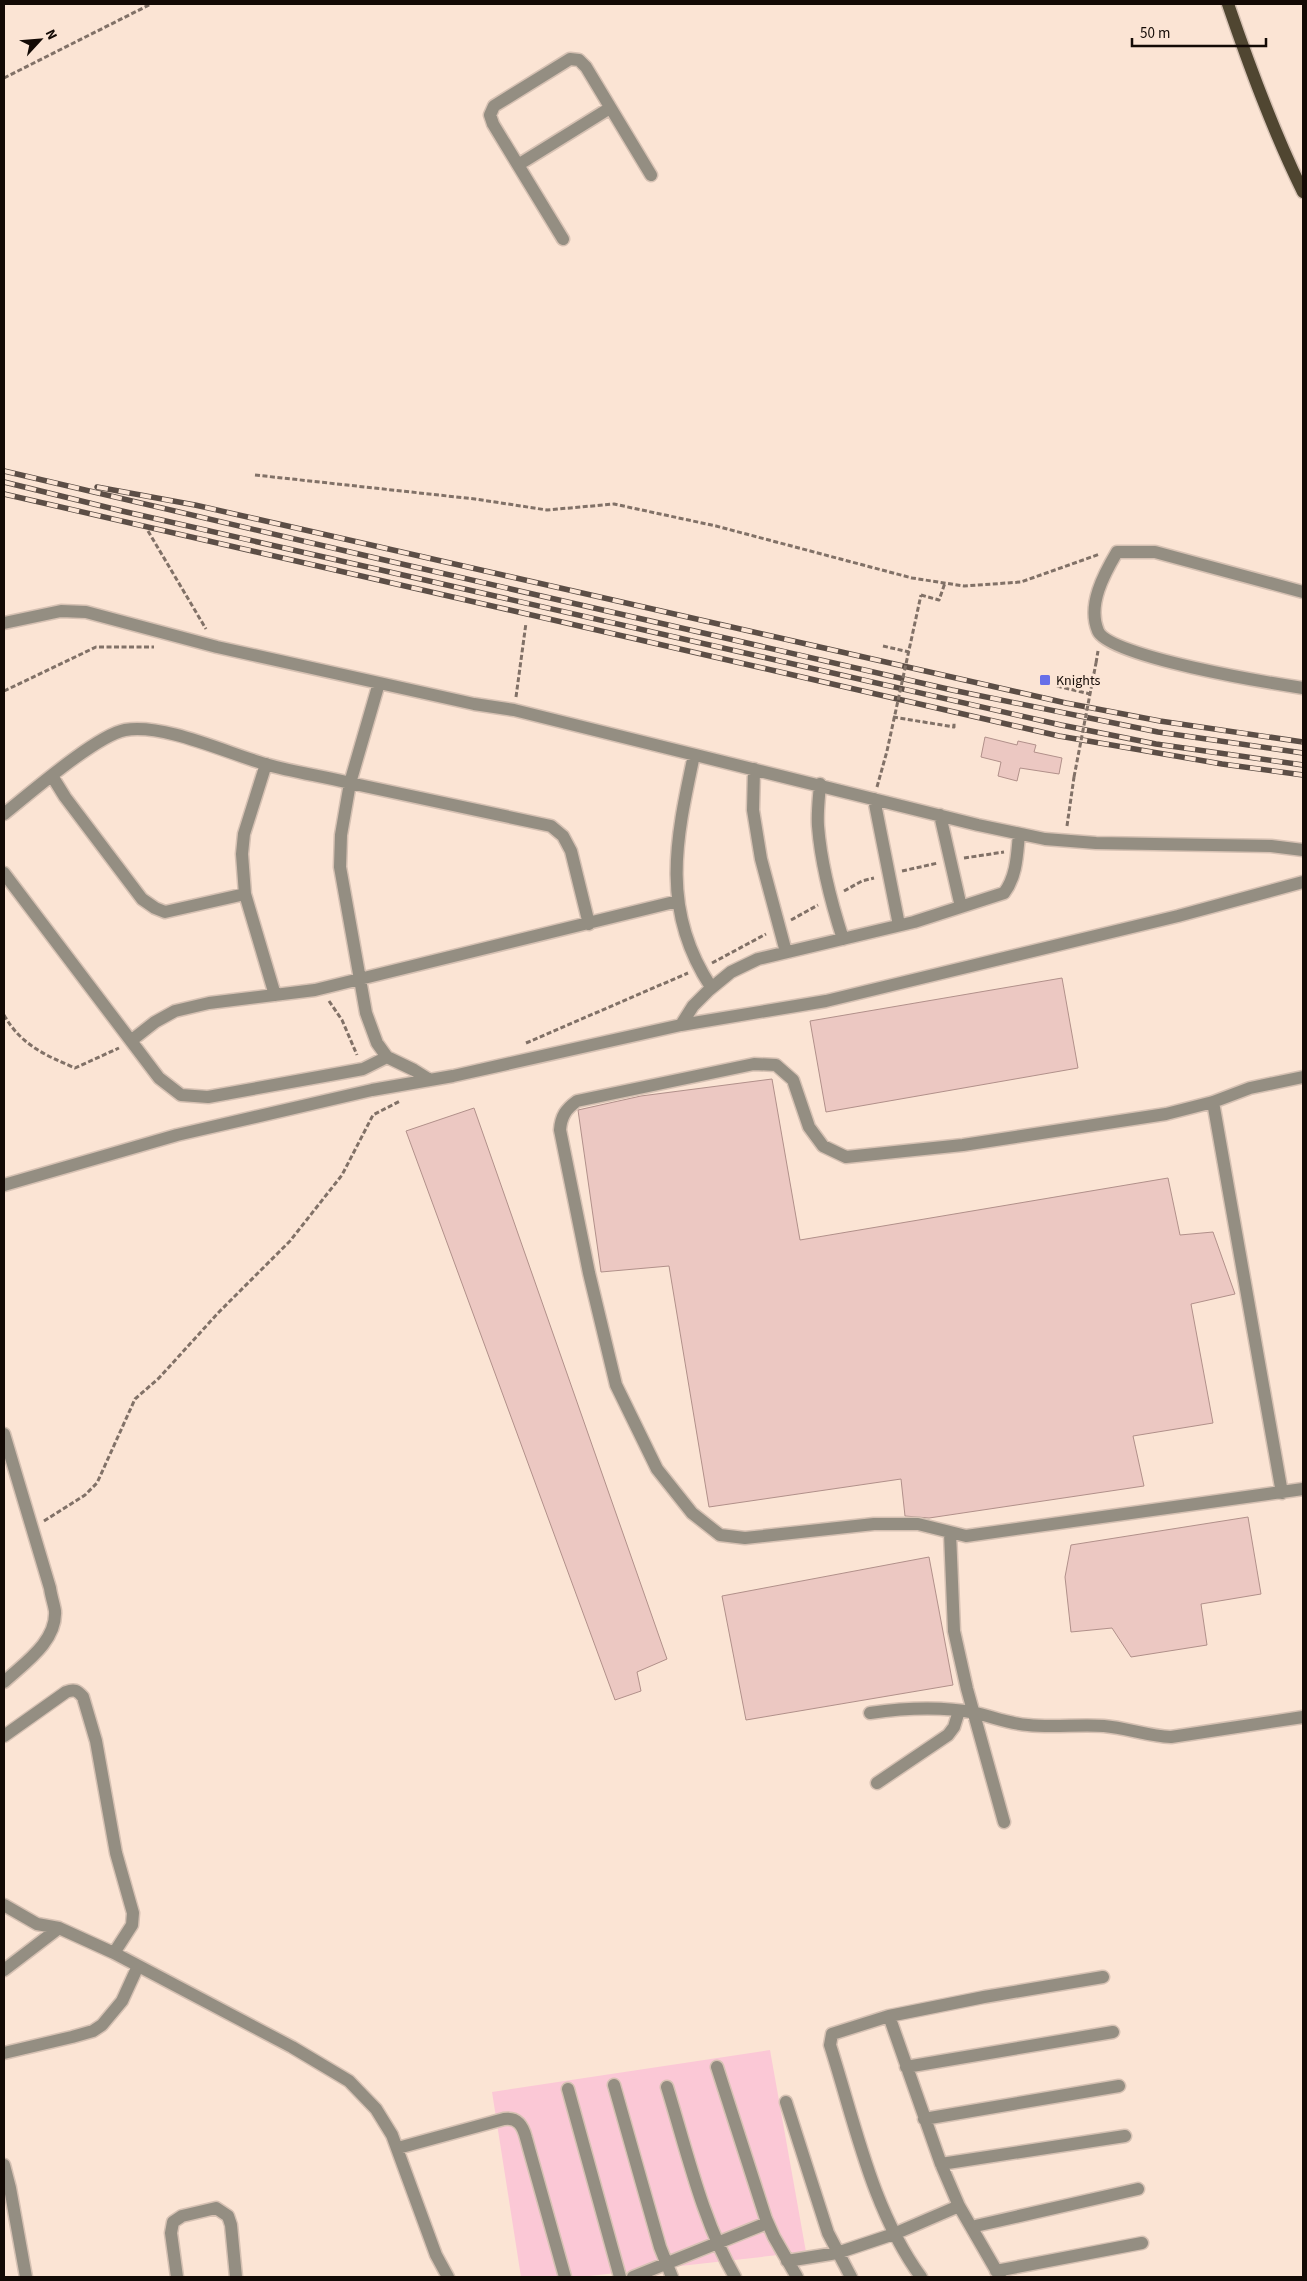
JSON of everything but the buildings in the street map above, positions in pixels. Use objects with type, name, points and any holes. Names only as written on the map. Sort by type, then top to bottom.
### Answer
[{"type":"main road","points":[[1228,4],[1259,91],[1283,150],[1303,192]]},
{"type":"street","points":[[563,239],[493,124],[490,115],[494,106],[570,59],[579,60],[586,67],[651,175]]},
{"type":"street","points":[[518,165],[610,108]]},
{"type":"street","points":[[1303,592],[1155,552],[1117,552],[1105,573],[1094,611],[1098,631],[1105,641],[1145,655],[1238,678],[1303,688]]},
{"type":"street","points":[[4,623],[61,611],[86,612],[217,647],[474,704],[514,710],[1045,839],[1096,844],[1272,846],[1303,850]]},
{"type":"street","points":[[380,683],[350,783],[342,835],[340,867],[366,1013],[376,1044],[387,1057],[430,1080]]},
{"type":"street","points":[[4,814],[100,741],[124,730],[147,729],[177,736],[266,764],[552,826],[563,836],[571,851],[589,924]]},
{"type":"street","points":[[694,755],[677,840],[675,870],[678,901],[687,938],[699,968],[711,987]]},
{"type":"street","points":[[266,764],[244,834],[242,854],[245,894],[275,995]]},
{"type":"street","points":[[754,769],[753,810],[761,859],[786,952]]},
{"type":"street","points":[[52,776],[65,797],[142,899],[154,908],[165,912],[245,894]]},
{"type":"street","points":[[820,784],[818,824],[823,865],[830,898],[843,939]]},
{"type":"street","points":[[874,799],[899,925]]},
{"type":"street","points":[[940,815],[961,907]]},
{"type":"street","points":[[681,1025],[693,1006],[711,987],[730,972],[758,959],[899,925],[1004,893],[1011,885],[1014,875],[1019,834]]},
{"type":"street","points":[[4,873],[159,1078],[181,1095],[208,1097],[363,1069],[387,1057]]},
{"type":"street","points":[[4,1185],[177,1135],[372,1090],[430,1080],[681,1025],[826,1001],[1178,916],[1303,882]]},
{"type":"street","points":[[132,1040],[155,1022],[175,1011],[209,1003],[315,990],[678,901]]},
{"type":"street","points":[[1303,1077],[1250,1088],[1213,1102],[1166,1114],[963,1145],[846,1156],[823,1146],[808,1127],[793,1080],[776,1066],[754,1064],[577,1101],[568,1107],[560,1118],[560,1130],[569,1178],[616,1385],[657,1469],[692,1513],[720,1535],[745,1538],[874,1524],[918,1524],[966,1536],[1303,1489]]},
{"type":"street","points":[[1213,1102],[1282,1493]]},
{"type":"street","points":[[4,1434],[50,1588],[55,1613],[50,1631],[41,1647],[4,1681]]},
{"type":"street","points":[[950,1533],[954,1631],[1004,1822]]},
{"type":"street","points":[[4,1736],[66,1692],[73,1690],[83,1697],[96,1741],[116,1853],[133,1913],[132,1925],[114,1953]]},
{"type":"street","points":[[870,1713],[904,1708],[974,1713],[1027,1725],[1102,1726],[1126,1729],[1154,1736],[1172,1736],[1303,1717]]},
{"type":"street","points":[[877,1783],[948,1735],[954,1727],[959,1712]]},
{"type":"street","points":[[4,1905],[37,1924],[59,1928],[114,1953],[292,2047],[349,2081],[376,2109],[398,2148],[436,2255],[448,2277]]},
{"type":"street","points":[[4,1970],[59,1928]]},
{"type":"street","points":[[4,2053],[47,2044],[97,2028],[122,2001],[138,1966]]},
{"type":"street","points":[[921,2277],[894,2234],[878,2198],[830,2040],[832,2034],[836,2031],[889,2016],[984,1997],[1103,1977]]},
{"type":"street","points":[[889,2016],[924,2119],[958,2206],[998,2274],[1142,2244]]},
{"type":"street","points":[[906,2067],[1113,2032]]},
{"type":"street","points":[[717,2067],[767,2223],[797,2277]]},
{"type":"street","points":[[614,2085],[649,2211],[672,2277]]},
{"type":"street","points":[[924,2119],[1119,2086]]},
{"type":"street","points":[[667,2087],[717,2242],[735,2277]]},
{"type":"street","points":[[568,2089],[620,2277]]},
{"type":"street","points":[[786,2102],[821,2212],[837,2253],[851,2277]]},
{"type":"street","points":[[398,2148],[504,2119],[511,2118],[516,2120],[522,2125],[565,2277]]},
{"type":"street","points":[[941,2164],[1125,2136]]},
{"type":"street","points":[[4,2165],[9,2181],[26,2277]]},
{"type":"street","points":[[971,2227],[1138,2189]]},
{"type":"street","points":[[787,2261],[837,2253],[894,2234],[958,2206]]},
{"type":"street","points":[[177,2277],[171,2233],[173,2222],[182,2216],[216,2208],[228,2216],[231,2225],[236,2277]]},
{"type":"street","points":[[633,2277],[767,2223]]},
{"type":"path","points":[[4,78],[152,4]]},
{"type":"path","points":[[255,475],[475,499],[547,510],[614,504],[716,526],[912,578],[964,586],[1022,582],[1094,555],[1117,552]]},
{"type":"path","points":[[148,531],[217,647]]},
{"type":"path","points":[[882,773],[921,595],[939,600],[945,583]]},
{"type":"path","points":[[514,710],[526,623]]},
{"type":"path","points":[[883,646],[909,652]]},
{"type":"path","points":[[4,690],[96,647],[161,647]]},
{"type":"path","points":[[1067,822],[1096,663]]},
{"type":"path","points":[[1057,686],[1090,694]]},
{"type":"path","points":[[893,717],[954,725]]},
{"type":"path","points":[[315,990],[328,1000],[342,1020],[363,1069]]},
{"type":"path","points":[[4,1015],[13,1032],[44,1055],[75,1068],[104,1056],[132,1040]]},
{"type":"path","points":[[32,1529],[85,1495],[97,1483],[136,1399],[159,1378],[219,1312],[290,1241],[342,1175],[373,1115],[405,1099]]},
{"type":"shaded area","points":[[770,2050],[806,2252],[580,2277],[521,2277],[492,2092]]},
{"type":"railway","points":[[4,471],[952,690],[1158,732],[1303,753]]},
{"type":"railway","points":[[4,482],[122,511],[1061,725],[1156,744],[1303,765]]},
{"type":"railway","points":[[97,487],[195,505],[1066,703],[1160,721],[1303,742]]},
{"type":"railway","points":[[4,494],[1059,736],[1222,764],[1303,775]]},
{"type":"place","name":"Knights","points":[[1045,680]]}]
